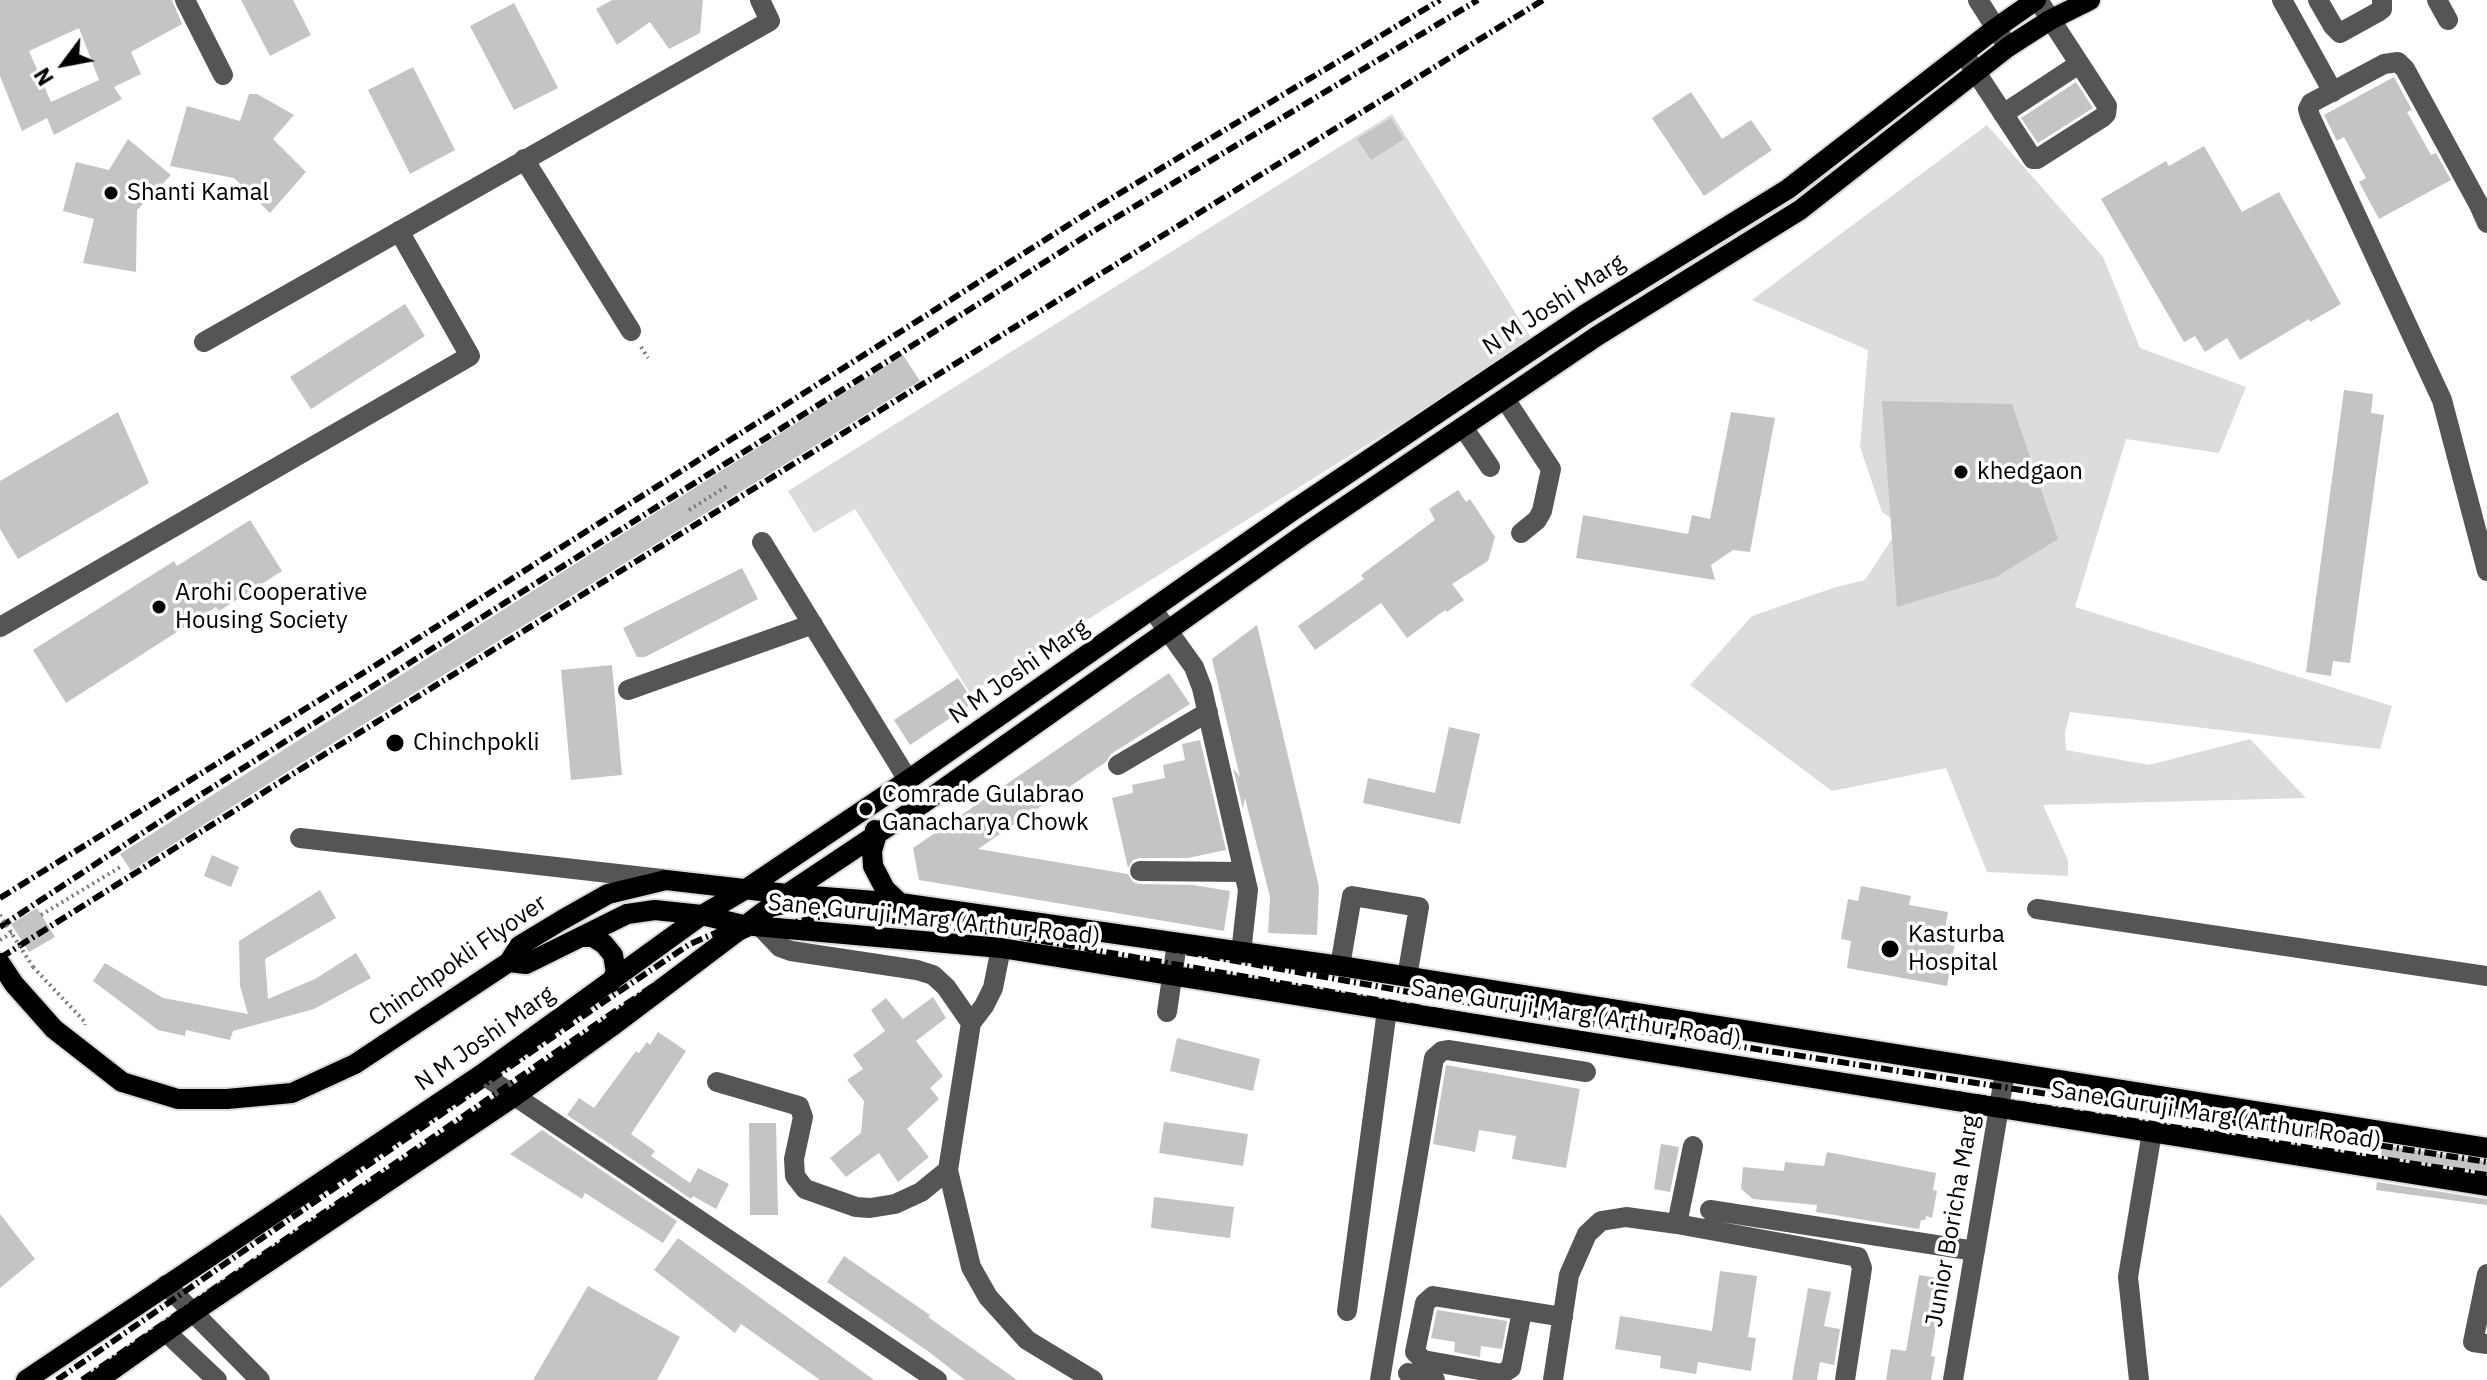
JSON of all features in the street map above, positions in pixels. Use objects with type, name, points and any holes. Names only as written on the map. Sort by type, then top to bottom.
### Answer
[{"type":"main road","name":"N M Joshi Marg","points":[[26,1380],[482,1074],[702,915],[908,780],[1292,511],[1584,315],[1788,189],[1996,28],[2037,0]]},
{"type":"main road","name":"N M Joshi Marg","points":[[106,1378],[192,1313],[515,1096],[752,926],[787,894],[1306,533],[1597,336],[1800,210],[2008,47],[2050,20],[2090,0]]},
{"type":"main road","points":[[1788,189],[1800,210]]},
{"type":"main road","points":[[1755,209],[1768,230]]},
{"type":"main road","points":[[1584,315],[1597,336]]},
{"type":"main road","points":[[1292,511],[1306,533]]},
{"type":"main road","points":[[863,810],[877,834],[872,851],[873,866],[885,889],[900,903]]},
{"type":"main road","name":"Sane Guruji Marg (Arthur Road)","points":[[666,880],[900,903],[1340,966],[2487,1148]]},
{"type":"main road","name":"Chinchpokli Flyover","points":[[0,963],[14,984],[54,1029],[122,1082],[178,1099],[227,1099],[292,1093],[355,1064],[505,965],[519,946],[608,894],[666,880]]},
{"type":"main road","name":"Sane Guruji Marg (Arthur Road)","points":[[505,965],[526,964],[627,914],[655,910],[702,915],[752,926],[1001,948],[2487,1186]]},
{"type":"main road","points":[[1105,964],[1109,934]]},
{"type":"main road","points":[[581,937],[593,937],[613,955],[616,973],[610,983]]},
{"type":"main road","points":[[1415,978],[1416,1016]]},
{"type":"main road","points":[[1659,1054],[1663,1017]]},
{"type":"main road","points":[[1823,1080],[1828,1044]]},
{"type":"main road","points":[[1946,1099],[1951,1063]]},
{"type":"street","points":[[185,0],[223,75]]},
{"type":"street","points":[[204,342],[770,21],[760,0]]},
{"type":"street","points":[[1978,0],[2008,47]]},
{"type":"street","points":[[1964,54],[2033,159],[2103,117],[2107,106],[2037,0]]},
{"type":"street","points":[[2282,0],[2333,92]]},
{"type":"street","points":[[2318,0],[2340,33],[2382,9],[2382,0]]},
{"type":"street","points":[[2437,0],[2448,20]]},
{"type":"street","points":[[2487,223],[2405,69],[2398,62],[2384,64],[2311,103],[2308,109],[2310,116],[2442,400],[2487,571]]},
{"type":"street","points":[[2003,114],[2079,64]]},
{"type":"street","points":[[524,159],[631,331]]},
{"type":"street","points":[[0,627],[470,356],[399,231]]},
{"type":"street","points":[[1505,399],[1551,469],[1542,511],[1537,520],[1521,533]]},
{"type":"street","points":[[1463,427],[1490,467]]},
{"type":"street","points":[[762,542],[908,780]]},
{"type":"street","points":[[1153,610],[1194,667],[1208,712],[1248,890],[1241,953]]},
{"type":"street","points":[[628,690],[813,624]]},
{"type":"street","points":[[1118,765],[1208,712]]},
{"type":"street","points":[[300,838],[666,880]]},
{"type":"street","points":[[1140,871],[1244,872]]},
{"type":"street","points":[[1340,966],[1352,896],[1419,907],[1415,978]]},
{"type":"street","points":[[2037,909],[2487,976]]},
{"type":"street","points":[[752,926],[780,947],[791,951],[933,975],[946,987],[971,1023]]},
{"type":"street","points":[[1167,1012],[1177,943]]},
{"type":"street","points":[[1001,948],[993,988],[971,1023],[948,1170],[971,1267],[988,1297],[1027,1340],[1093,1380]]},
{"type":"street","points":[[1347,1311],[1387,1010]]},
{"type":"street","points":[[1380,1380],[1434,1058],[1448,1050],[1586,1072]]},
{"type":"street","name":"Junior Boricha Marg","points":[[1953,1380],[2005,1072]]},
{"type":"street","points":[[482,1074],[937,1380]]},
{"type":"street","points":[[717,1082],[799,1106],[803,1117],[794,1159],[795,1176],[805,1189],[856,1207],[870,1208],[895,1204],[921,1192],[948,1170]]},
{"type":"street","points":[[2139,1380],[2128,1277],[2152,1132]]},
{"type":"street","points":[[1677,1224],[1693,1146]]},
{"type":"street","points":[[1710,1210],[1975,1251]]},
{"type":"street","points":[[1553,1380],[1569,1275],[1587,1234],[1601,1221],[1626,1217],[1858,1257],[1862,1268],[1845,1380]]},
{"type":"street","points":[[2487,1274],[2473,1342],[2487,1344]]},
{"type":"street","points":[[166,1285],[260,1380]]},
{"type":"street","points":[[1522,1311],[1508,1372],[1502,1374],[1423,1360],[1415,1352],[1425,1303],[1433,1296],[1563,1317]]},
{"type":"street","points":[[166,1332],[217,1380]]},
{"type":"street","points":[[1408,1373],[1435,1380]]},
{"type":"path","points":[[689,510],[727,486]]},
{"type":"path","points":[[41,915],[122,866]]},
{"type":"path","points":[[0,915],[33,967]]},
{"type":"path","points":[[0,941],[13,932]]},
{"type":"shaded area","points":[[1392,114],[1533,341],[970,693],[855,509],[814,533],[788,491]]},
{"type":"shaded area","points":[[1987,125],[2103,257],[2140,348],[2246,387],[2219,453],[2126,439],[2075,607],[2392,706],[2380,749],[2070,712],[2065,732],[2066,750],[2149,765],[2250,739],[2306,798],[2043,805],[2068,860],[2068,876],[1987,872],[1946,768],[1832,791],[1690,685],[1752,616],[1865,580],[1901,525],[1882,512],[1860,447],[1868,350],[1752,300]]},
{"type":"building","points":[[0,0],[172,0],[182,24],[131,52],[141,74],[114,87],[122,99],[54,135],[47,118],[22,131],[0,76]],"holes":[[[79,28],[99,80],[51,102],[29,51]]]},
{"type":"building","points":[[241,0],[293,0],[311,35],[270,56]]},
{"type":"building","points":[[612,0],[703,0],[700,33],[669,49],[650,22],[617,45],[596,9]]},
{"type":"building","points":[[514,3],[558,88],[514,110],[470,26]]},
{"type":"building","points":[[413,67],[455,150],[410,174],[368,90]]},
{"type":"building","points":[[2394,77],[2412,110],[2407,112],[2431,155],[2436,153],[2451,180],[2379,219],[2359,182],[2366,178],[2344,137],[2337,141],[2324,115]]},
{"type":"building","points":[[2076,82],[2093,108],[2038,143],[2021,118]]},
{"type":"building","points":[[1691,92],[1722,139],[1751,120],[1772,150],[1704,196],[1652,118]]},
{"type":"building","points":[[249,94],[257,94],[294,115],[273,139],[306,172],[270,213],[234,178],[170,166],[187,106],[240,121]]},
{"type":"building","points":[[1391,118],[1404,139],[1371,160],[1357,139]]},
{"type":"building","name":"Shanti Kamal","points":[[128,139],[171,175],[137,210],[136,272],[83,263],[94,219],[63,211],[76,162],[109,170]]},
{"type":"building","points":[[2204,146],[2242,212],[2279,192],[2341,304],[2240,360],[2227,338],[2205,352],[2195,336],[2184,342],[2101,199],[2166,161],[2169,166]]},
{"type":"building","points":[[405,304],[425,336],[311,409],[290,377]]},
{"type":"building","points":[[903,355],[920,381],[131,871],[120,854]]},
{"type":"building","points":[[2344,390],[2373,394],[2371,413],[2384,415],[2350,663],[2333,661],[2331,676],[2306,672]]},
{"type":"building","name":"khedgaon","points":[[1882,401],[2012,404],[2058,539],[1996,577],[1897,607]]},
{"type":"building","points":[[118,412],[149,483],[18,559],[0,529],[0,481]]},
{"type":"building","points":[[1731,412],[1775,418],[1750,552],[1733,550],[1711,565],[1715,580],[1576,558],[1583,515],[1688,534],[1692,515],[1710,519]]},
{"type":"building","points":[[1458,490],[1466,502],[1470,499],[1495,537],[1488,561],[1452,584],[1464,600],[1407,638],[1381,603],[1315,650],[1298,626],[1364,579],[1361,575],[1435,520],[1429,509]]},
{"type":"building","points":[[250,520],[282,571],[219,611],[216,607],[66,703],[33,650],[174,561],[177,566]]},
{"type":"building","points":[[742,568],[758,599],[645,657],[637,657],[623,628]]},
{"type":"building","points":[[1257,625],[1319,887],[1317,935],[1268,933],[1270,897],[1245,798],[1243,809],[1233,768],[1240,777],[1212,659]]},
{"type":"building","points":[[612,665],[622,775],[571,780],[561,670]]},
{"type":"building","points":[[1169,673],[1190,704],[1111,754],[1106,762],[978,849],[1128,874],[1133,882],[1139,884],[1193,885],[1230,891],[1224,931],[919,880],[913,848]]},
{"type":"building","points":[[958,678],[974,702],[910,745],[894,720]]},
{"type":"building","points":[[1449,727],[1480,734],[1460,824],[1363,803],[1368,778],[1435,793]]},
{"type":"building","points":[[1200,740],[1226,850],[1188,858],[1139,858],[1133,860],[1128,868],[1112,798],[1133,793],[1132,785],[1165,778],[1163,765],[1185,760],[1182,744]]},
{"type":"building","points":[[212,855],[239,867],[231,887],[204,876]]},
{"type":"building","points":[[1861,886],[1911,896],[1909,905],[1948,912],[1943,940],[1955,942],[1947,986],[1847,968],[1851,941],[1841,939],[1848,899],[1858,901]]},
{"type":"building","points":[[320,890],[336,918],[265,959],[268,999],[315,979],[356,953],[371,978],[314,1009],[233,1031],[230,1040],[186,1030],[185,1036],[158,1030],[93,981],[105,963],[163,998],[248,1014],[240,986],[239,941]]},
{"type":"building","points":[[37,908],[55,937],[29,952],[11,924]]},
{"type":"building","points":[[933,997],[946,1018],[916,1041],[943,1076],[930,1088],[939,1099],[907,1129],[929,1157],[898,1182],[879,1153],[846,1177],[830,1158],[861,1133],[864,1101],[847,1080],[863,1069],[853,1055],[885,1031],[871,1010],[886,998],[903,1019]]},
{"type":"building","points":[[658,1032],[686,1051],[631,1134],[655,1151],[651,1156],[690,1183],[698,1168],[729,1184],[716,1209],[693,1196],[691,1199],[567,1115],[579,1098],[594,1108],[636,1051],[639,1053],[647,1042],[650,1045]]},
{"type":"building","points":[[1177,1038],[1260,1059],[1253,1091],[1170,1071]]},
{"type":"building","points":[[1446,1065],[1580,1089],[1566,1168],[1512,1159],[1516,1136],[1479,1130],[1475,1152],[1433,1144]]},
{"type":"building","points":[[1164,1122],[1248,1134],[1243,1166],[1159,1153]]},
{"type":"building","points":[[749,1123],[776,1123],[778,1215],[750,1215]]},
{"type":"building","points":[[542,1130],[677,1221],[663,1243],[585,1193],[582,1199],[510,1154]]},
{"type":"building","points":[[1661,1144],[1679,1147],[1670,1192],[1654,1189]]},
{"type":"building","points":[[2382,1145],[2487,1161],[2487,1173],[2381,1156]]},
{"type":"building","points":[[1827,1152],[1936,1173],[1933,1190],[1937,1191],[1932,1218],[1926,1216],[1925,1220],[1921,1220],[1919,1229],[1816,1212],[1817,1205],[1753,1199],[1741,1189],[1743,1167],[1784,1171],[1785,1162],[1824,1166]]},
{"type":"building","points":[[2377,1182],[2487,1199],[2487,1205],[2376,1190]]},
{"type":"building","points":[[1154,1197],[1234,1207],[1230,1238],[1151,1228]]},
{"type":"building","points":[[0,1214],[35,1259],[0,1288]]},
{"type":"building","points":[[678,1238],[874,1380],[820,1380],[741,1324],[735,1333],[654,1270]]},
{"type":"building","points":[[844,1256],[1017,1380],[965,1380],[827,1282]]},
{"type":"building","points":[[1720,1271],[1757,1276],[1748,1337],[1756,1338],[1751,1371],[1698,1362],[1696,1374],[1660,1368],[1661,1356],[1615,1349],[1620,1316],[1712,1331]]},
{"type":"building","points":[[1919,1275],[1944,1279],[1931,1356],[1935,1357],[1931,1380],[1886,1380],[1891,1349],[1906,1351]]},
{"type":"building","points":[[588,1286],[680,1337],[657,1380],[533,1380]]},
{"type":"building","points":[[1808,1288],[1831,1292],[1824,1326],[1840,1329],[1834,1365],[1820,1362],[1817,1380],[1792,1380]]},
{"type":"building","points":[[1437,1310],[1507,1321],[1502,1349],[1481,1346],[1480,1357],[1454,1352],[1455,1342],[1431,1338]]},
{"type":"railway","points":[[0,898],[376,665],[1092,210],[1440,0]]},
{"type":"railway","points":[[0,927],[194,799],[1097,229],[1478,0]]},
{"type":"railway","points":[[0,958],[1543,0]]},
{"type":"railway","points":[[57,1380],[690,944],[750,918],[830,902],[990,917],[1543,1016],[2487,1162]]},
{"type":"railway","points":[[82,1380],[697,957],[755,931],[832,914],[992,932],[1603,1040],[2487,1175]]},
{"type":"place","name":"Shanti Kamal","points":[[111,193]]},
{"type":"place","name":"khedgaon","points":[[1961,472]]},
{"type":"place","name":"Arohi Cooperative Housing Society","points":[[159,607]]},
{"type":"place","name":"Chinchpokli","points":[[395,743]]},
{"type":"place","name":"Comrade Gulabrao Ganacharya Chowk","points":[[866,809]]},
{"type":"place","name":"Kasturba Hospital","points":[[1890,949]]}]
